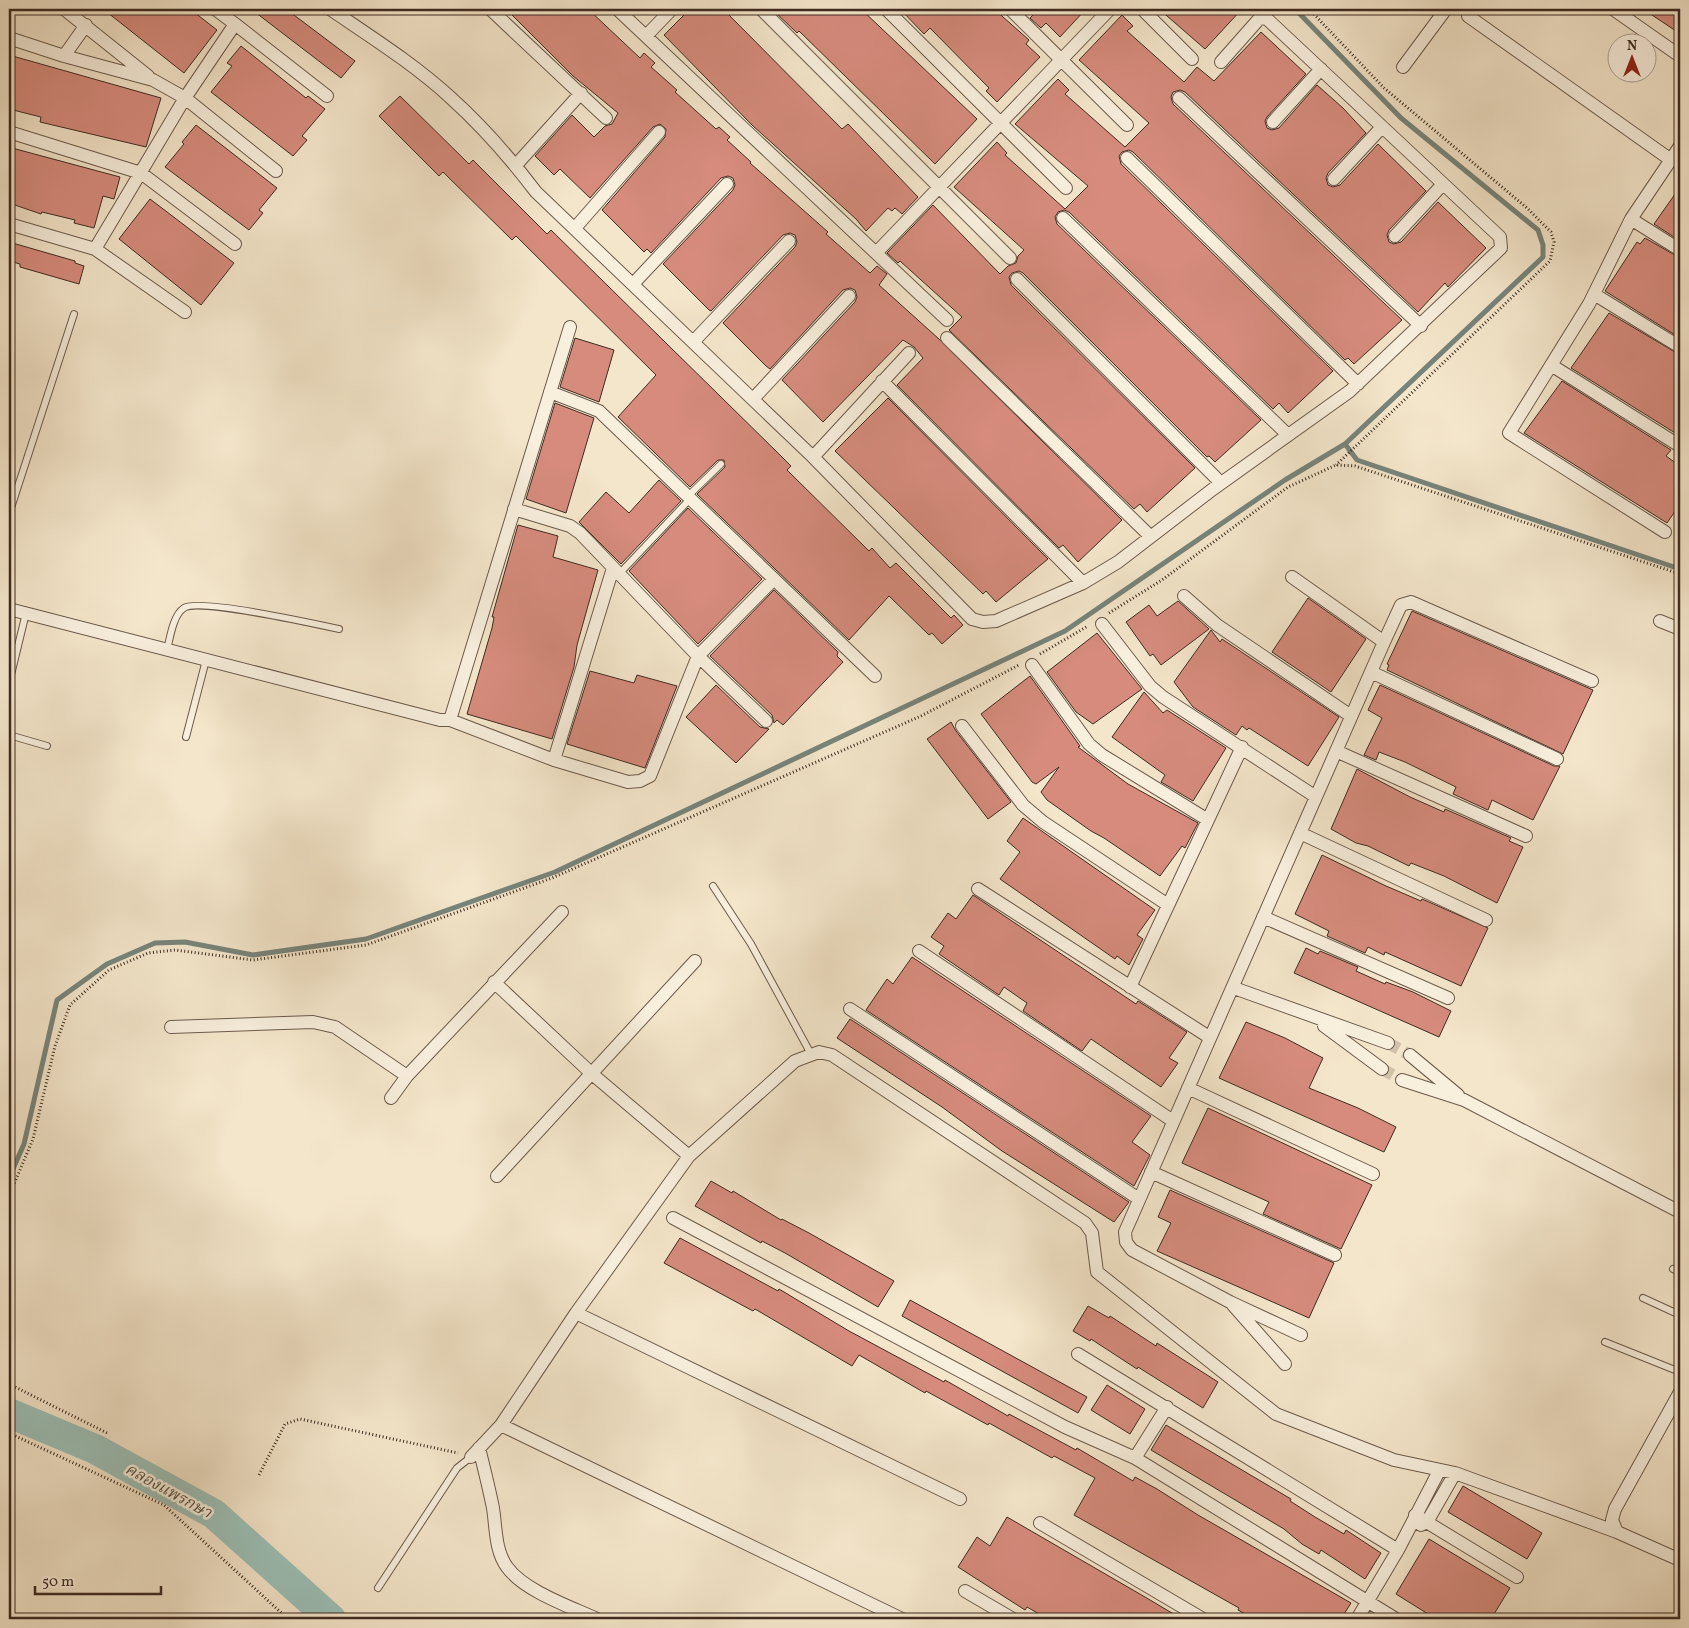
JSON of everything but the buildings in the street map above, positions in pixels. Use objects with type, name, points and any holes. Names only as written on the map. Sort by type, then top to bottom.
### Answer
[{"type":"street","points":[[64,9],[153,80],[185,98],[276,171]]},
{"type":"street","points":[[215,9],[327,96]]},
{"type":"street","points":[[330,9],[407,62],[451,98],[516,165],[536,192],[814,457],[972,619],[983,622],[996,621],[1083,583],[1118,562],[1221,483],[1358,384],[1501,248],[1500,238],[1266,18],[1260,19],[1221,62]]},
{"type":"street","points":[[490,9],[606,118]]},
{"type":"street","points":[[617,9],[947,320]]},
{"type":"street","points":[[646,36],[672,9]]},
{"type":"street","points":[[761,9],[1010,258]]},
{"type":"street","points":[[886,9],[1066,188]]},
{"type":"street","points":[[1010,9],[1128,125]]},
{"type":"street","points":[[876,253],[1110,9]]},
{"type":"street","points":[[1142,9],[1192,59]]},
{"type":"street","points":[[1403,67],[1446,9]]},
{"type":"street","points":[[1613,9],[1680,56]]},
{"type":"street","points":[[1468,16],[1671,160]]},
{"type":"street","points":[[95,249],[185,98],[235,24]]},
{"type":"street","points":[[64,56],[86,25]]},
{"type":"street","points":[[9,38],[64,56],[153,80]]},
{"type":"street","points":[[1273,122],[1321,69]]},
{"type":"street","points":[[516,165],[581,93]]},
{"type":"street","points":[[1179,98],[1421,326]]},
{"type":"street","points":[[1334,178],[1382,126]]},
{"type":"street","points":[[9,132],[141,173],[235,244]]},
{"type":"street","points":[[575,228],[659,132]]},
{"type":"street","points":[[1665,532],[1509,433],[1594,294],[1632,219],[1680,148]]},
{"type":"street","points":[[1127,158],[1358,384]]},
{"type":"street","points":[[633,284],[726,184]]},
{"type":"street","points":[[1394,236],[1443,184]]},
{"type":"street","points":[[1063,218],[1288,435]]},
{"type":"street","points":[[1632,219],[1680,250]]},
{"type":"street","points":[[9,224],[95,249],[185,312]]},
{"type":"street","points":[[693,342],[789,240]]},
{"type":"street","points":[[1017,279],[1221,483]]},
{"type":"street","points":[[1594,294],[1680,347]]},
{"type":"street","points":[[753,399],[849,296]]},
{"type":"street","points":[[450,720],[570,327]]},
{"type":"street","points":[[947,338],[1150,536]]},
{"type":"street","points":[[814,457],[909,353]]},
{"type":"street","points":[[1551,365],[1680,446]]},
{"type":"street","points":[[882,381],[1083,583]]},
{"type":"street","points":[[550,392],[599,411],[875,676]]},
{"type":"street","points":[[514,509],[570,526],[580,533],[698,656],[766,721]]},
{"type":"street","points":[[554,760],[616,571]]},
{"type":"street","points":[[1292,577],[1384,642]]},
{"type":"street","points":[[9,609],[440,720],[450,720],[554,760],[628,782],[640,781],[650,776],[698,656],[774,579]]},
{"type":"street","points":[[1184,596],[1217,625],[1351,716]]},
{"type":"street","points":[[1301,1335],[1230,1302],[1132,1250],[1126,1242],[1125,1232],[1210,1037],[1234,988],[1263,917],[1400,605],[1411,602],[1592,681]]},
{"type":"street","points":[[1100,621],[1150,686],[1163,697],[1316,796]]},
{"type":"street","points":[[1660,621],[1680,629]]},
{"type":"street","points":[[1029,662],[1089,744],[1102,755],[1208,820]]},
{"type":"street","points":[[1371,672],[1557,758]]},
{"type":"street","points":[[962,726],[1023,805],[1043,822],[1168,906]]},
{"type":"street","points":[[1130,987],[1242,747]]},
{"type":"street","points":[[1336,751],[1526,836]]},
{"type":"street","points":[[1300,833],[1486,920]]},
{"type":"street","points":[[978,889],[1210,1037]]},
{"type":"street","points":[[391,1098],[406,1076],[562,912]]},
{"type":"street","points":[[1263,917],[1448,998]]},
{"type":"street","points":[[919,951],[1173,1121]]},
{"type":"street","points":[[497,1176],[695,961]]},
{"type":"street","points":[[494,982],[591,1073],[688,1156]]},
{"type":"street","points":[[1234,988],[1316,1020],[1388,1043]]},
{"type":"street","points":[[850,1009],[1139,1199]]},
{"type":"street","points":[[1316,1020],[1382,1069]]},
{"type":"street","points":[[172,1027],[313,1022],[335,1027],[406,1076]]},
{"type":"street","points":[[597,1619],[517,1578],[506,1566],[497,1540],[493,1509],[475,1452],[500,1425],[576,1313],[688,1156],[789,1067],[811,1054],[819,1052],[832,1055],[1078,1218],[1092,1233],[1097,1272],[1276,1414],[1394,1460],[1455,1473],[1617,1532],[1680,1560]]},
{"type":"street","points":[[1410,1055],[1464,1100]]},
{"type":"street","points":[[1402,1080],[1464,1100],[1680,1212]]},
{"type":"street","points":[[1188,1088],[1373,1174]]},
{"type":"street","points":[[1151,1172],[1335,1255]]},
{"type":"street","points":[[673,1218],[1065,1427],[1135,1458],[1396,1619]]},
{"type":"street","points":[[1230,1302],[1285,1364]]},
{"type":"street","points":[[576,1313],[960,1499]]},
{"type":"street","points":[[1078,1354],[1398,1550]]},
{"type":"street","points":[[1617,1532],[1612,1520],[1615,1509],[1680,1392]]},
{"type":"street","points":[[1135,1458],[1167,1407]]},
{"type":"street","points":[[500,1425],[902,1619]]},
{"type":"street","points":[[1357,1619],[1408,1532],[1439,1471]]},
{"type":"street","points":[[1408,1532],[1427,1522],[1455,1473]]},
{"type":"street","points":[[1415,1515],[1517,1577]]},
{"type":"street","points":[[1040,1523],[1203,1619]]},
{"type":"street","points":[[965,1591],[1013,1619]]},
{"type":"lane","points":[[9,514],[74,314]]},
{"type":"lane","points":[[616,571],[721,464]]},
{"type":"lane","points":[[166,650],[176,618],[181,609],[188,605],[235,610],[339,629]]},
{"type":"lane","points":[[9,683],[26,613]]},
{"type":"lane","points":[[186,737],[206,660]]},
{"type":"lane","points":[[9,735],[47,746]]},
{"type":"lane","points":[[713,886],[751,944],[811,1054]]},
{"type":"lane","points":[[1673,1269],[1680,1273]]},
{"type":"lane","points":[[1643,1298],[1680,1315]]},
{"type":"lane","points":[[1605,1342],[1680,1372]]},
{"type":"lane","points":[[378,1588],[457,1468],[475,1452]]},
{"type":"path","points":[[9,1196],[33,1138],[55,1046],[70,1005],[109,970],[148,953],[175,950],[253,960],[366,945],[552,878],[921,716],[1029,662],[1100,621],[1162,580],[1288,487],[1336,465],[1550,261],[1554,242],[1551,232],[1527,208],[1384,88],[1309,9]]},
{"type":"path","points":[[1336,465],[1355,466],[1680,574]]},
{"type":"path","points":[[9,1384],[109,1434]]},
{"type":"path","points":[[259,1475],[285,1424],[300,1419],[475,1452]]},
{"type":"path","points":[[9,1433],[164,1505],[288,1619]]},
{"type":"waterway","points":[[9,1178],[24,1144],[57,1000],[107,964],[155,943],[185,942],[253,955],[366,939],[555,872],[1065,631],[1285,480],[1345,444],[1543,257],[1543,245],[1538,230],[1401,118],[1295,9]]},
{"type":"waterway","points":[[1345,444],[1357,460],[1680,569]]},
{"type":"waterway","name":"คลองแพรกษา","points":[[9,1413],[95,1449],[214,1514],[331,1619]]},
{"type":"tunnel","points":[[1388,1043],[1410,1055]]},
{"type":"tunnel","points":[[1382,1069],[1402,1080]]}]
